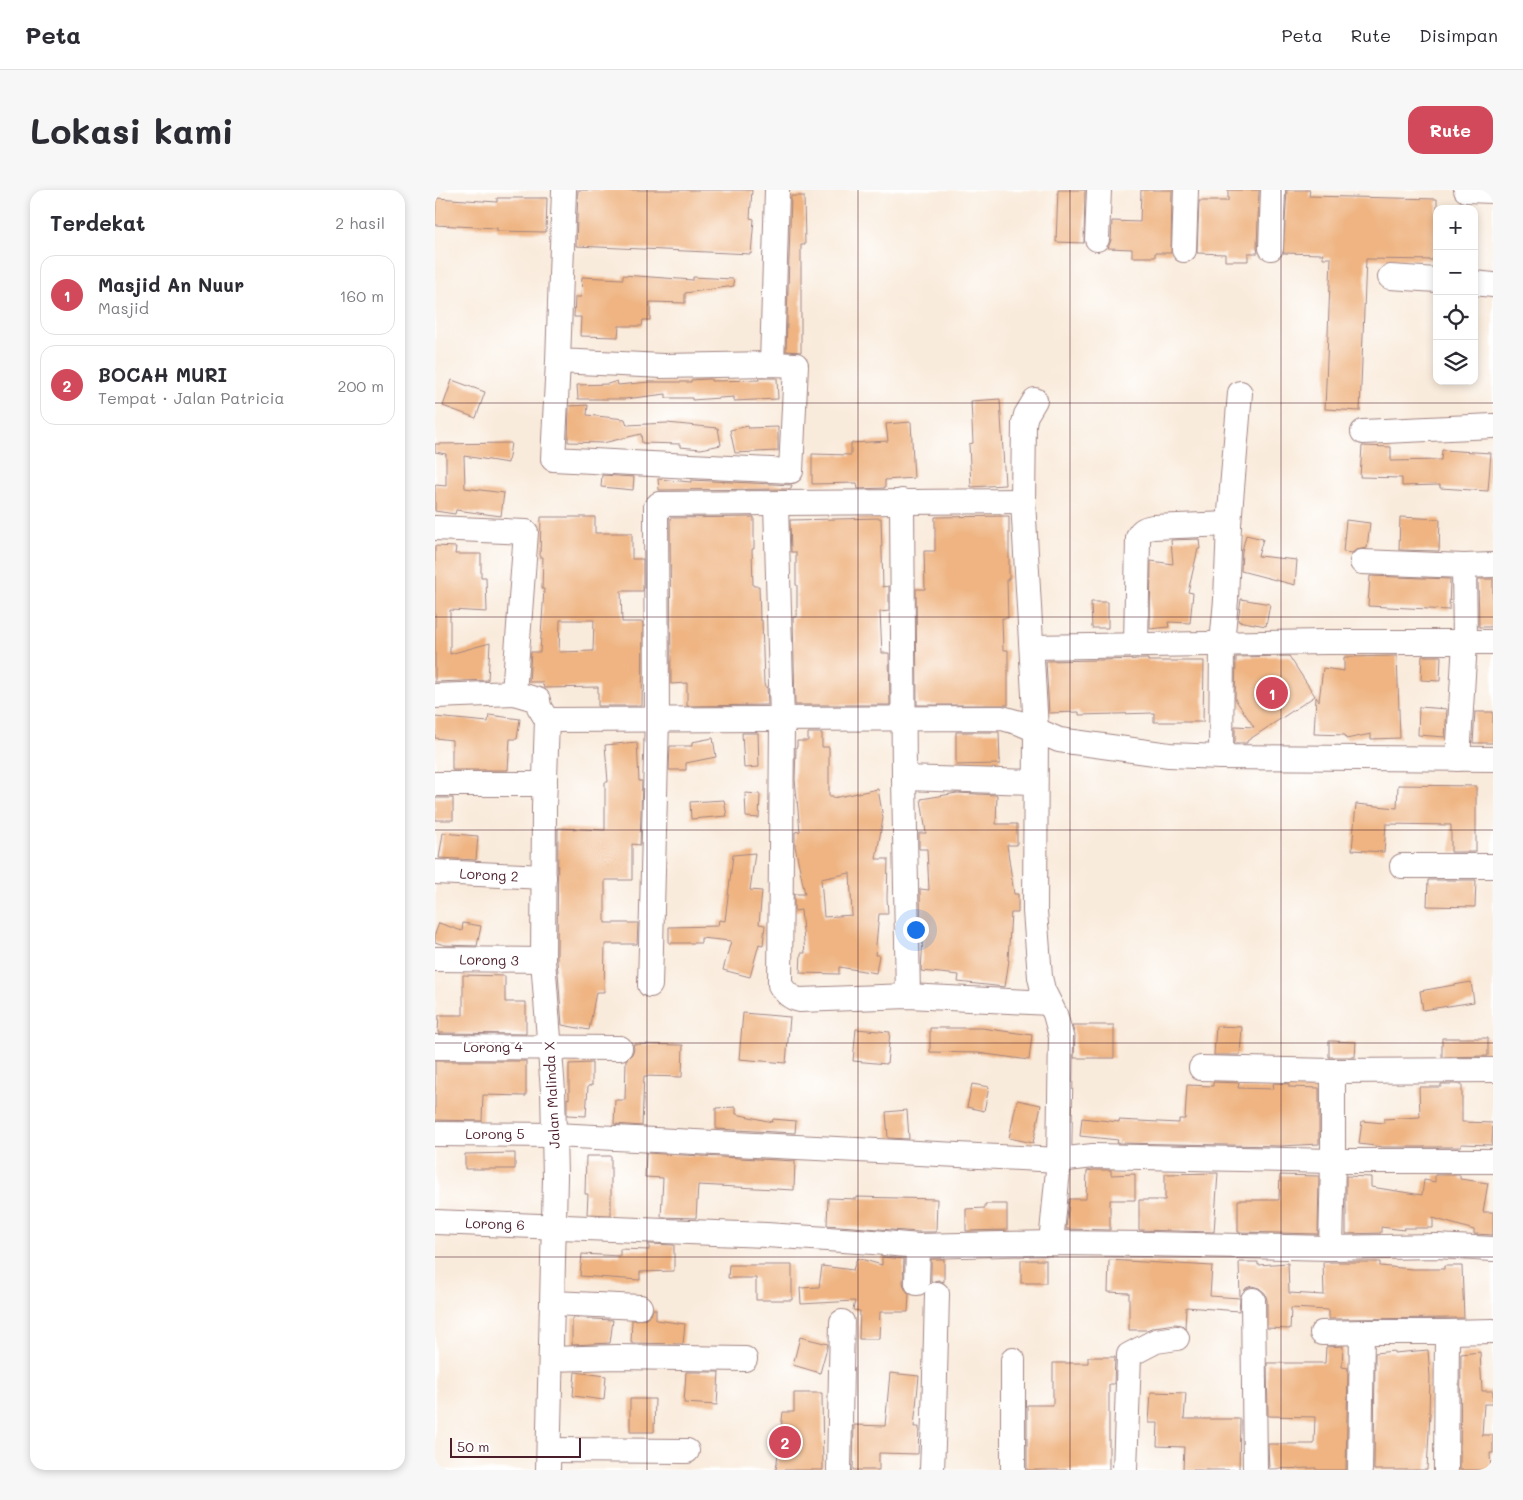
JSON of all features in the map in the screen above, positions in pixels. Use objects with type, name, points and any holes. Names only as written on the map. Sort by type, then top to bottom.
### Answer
[{"type":"street","points":[[558,361],[663,366],[797,365],[791,470],[553,459],[564,190]]},
{"type":"street","points":[[771,364],[777,190]]},
{"type":"street","points":[[1097,239],[1099,190]]},
{"type":"street","points":[[1184,250],[1186,190]]},
{"type":"street","points":[[1271,248],[1273,190]]},
{"type":"street","points":[[1466,190],[1493,191]]},
{"type":"street","points":[[1390,277],[1433,280]]},
{"type":"street","points":[[1478,283],[1493,285]]},
{"type":"street","points":[[1221,757],[1222,644],[1229,524],[1240,393]]},
{"type":"street","points":[[1035,400],[1026,415],[1024,423],[1023,501],[1036,730],[1035,912],[1040,977],[1055,1014],[1061,1036],[1059,1160],[1051,1243]]},
{"type":"street","points":[[1363,432],[1493,426]]},
{"type":"street","points":[[650,985],[657,719],[656,507],[659,504],[776,504],[902,500],[1023,501]]},
{"type":"street","points":[[902,500],[908,996]]},
{"type":"street","points":[[776,504],[782,720],[780,985],[792,998],[799,1000],[908,996],[1049,1003]]},
{"type":"street","points":[[1137,645],[1139,538],[1141,531],[1153,527],[1229,524]]},
{"type":"street","points":[[435,528],[526,532],[514,693]]},
{"type":"street","points":[[1362,562],[1464,566],[1493,565]]},
{"type":"street","points":[[1458,759],[1465,642],[1464,566]]},
{"type":"street","points":[[1032,647],[1493,642]]},
{"type":"street","points":[[435,696],[514,693],[538,700],[539,707],[547,720],[1003,718],[1065,741],[1169,755],[1493,759]]},
{"type":"street","name":"Jalan Malinda X","points":[[547,720],[543,960],[555,1134],[555,1226],[549,1460]]},
{"type":"street","points":[[904,778],[1035,782]]},
{"type":"street","points":[[435,784],[545,784]]},
{"type":"street","points":[[1493,853],[1493,874]]},
{"type":"street","points":[[1402,866],[1493,866]]},
{"type":"street","name":"Lorong 2","points":[[435,872],[543,877]]},
{"type":"street","name":"Lorong 3","points":[[435,959],[543,960]]},
{"type":"street","name":"Lorong 4","points":[[435,1048],[620,1048]]},
{"type":"street","points":[[1201,1068],[1333,1071],[1493,1070]]},
{"type":"street","points":[[1331,1248],[1333,1071]]},
{"type":"street","name":"Lorong 5","points":[[435,1134],[555,1134],[1059,1160],[1093,1156],[1333,1161],[1493,1160]]},
{"type":"street","name":"Lorong 6","points":[[435,1222],[766,1235],[918,1246],[1051,1243],[1331,1248],[1436,1246],[1493,1249]]},
{"type":"street","points":[[918,1246],[927,1289],[935,1417],[932,1470]]},
{"type":"street","points":[[1253,1300],[1255,1470]]},
{"type":"street","points":[[553,1303],[640,1307]]},
{"type":"street","points":[[839,1470],[842,1322]]},
{"type":"street","points":[[1323,1333],[1493,1331]]},
{"type":"street","points":[[1360,1470],[1362,1332]]},
{"type":"street","points":[[1446,1470],[1447,1332]]},
{"type":"street","points":[[1125,1470],[1129,1355],[1156,1341],[1177,1338]]},
{"type":"street","points":[[551,1359],[617,1357],[745,1359]]},
{"type":"street","points":[[1013,1360],[1013,1470]]},
{"type":"street","points":[[549,1460],[687,1451]]},
{"type":"building","points":[[578,190],[752,190],[750,218],[754,219],[751,254],[576,246]]},
{"type":"building","points":[[1058,190],[1085,190],[1084,243],[1056,242]]},
{"type":"building","points":[[1141,190],[1172,190],[1171,253],[1155,253],[1155,257],[1132,257],[1132,249],[1108,248],[1111,240],[1112,221],[1140,222]]},
{"type":"building","points":[[1228,190],[1259,190],[1258,253],[1248,253],[1248,261],[1225,261],[1225,254],[1197,253],[1199,201],[1228,201]]},
{"type":"building","points":[[1287,190],[1310,190],[1309,196],[1437,199],[1437,205],[1433,205],[1433,260],[1366,259],[1360,411],[1325,409],[1331,258],[1323,258],[1323,254],[1283,253]]},
{"type":"building","points":[[791,196],[804,196],[805,245],[801,245],[801,352],[786,351]]},
{"type":"building","points":[[436,198],[497,202],[497,198],[547,198],[546,232],[497,231],[497,228],[435,225]]},
{"type":"building","points":[[623,275],[693,280],[693,277],[733,279],[734,286],[685,293],[685,303],[650,302],[650,320],[643,320],[642,326],[619,326],[618,337],[580,336],[581,317],[574,317],[575,297],[581,297],[582,277],[623,279]]},
{"type":"building","points":[[759,378],[777,378],[778,399],[734,401],[734,397],[692,400],[692,398],[666,398],[666,394],[625,399],[578,399],[577,385],[608,384],[617,381],[618,385],[649,382],[691,382],[691,380],[709,379],[711,381],[759,380]]},
{"type":"building","points":[[452,380],[485,392],[476,418],[443,406]]},
{"type":"building","points":[[1000,399],[1005,485],[971,487],[969,444],[973,443],[971,401]]},
{"type":"building","points":[[588,405],[587,415],[625,419],[627,425],[667,423],[718,428],[721,445],[701,449],[680,447],[680,444],[642,443],[641,434],[603,443],[568,442],[569,406]]},
{"type":"building","points":[[911,422],[914,478],[885,480],[885,488],[858,489],[857,483],[812,484],[812,454],[851,455],[851,443],[888,441],[886,424]]},
{"type":"building","points":[[748,426],[748,428],[778,427],[778,451],[735,453],[730,430]]},
{"type":"building","points":[[511,443],[508,463],[464,456],[465,488],[504,493],[501,516],[456,510],[455,514],[435,511],[435,485],[446,486],[446,454],[435,452],[435,444]]},
{"type":"building","points":[[1362,446],[1391,447],[1391,461],[1441,460],[1442,450],[1491,453],[1488,491],[1440,488],[1440,485],[1402,486],[1402,478],[1360,477]]},
{"type":"building","points":[[602,475],[634,477],[633,490],[601,487]]},
{"type":"building","points":[[658,479],[691,482],[691,480],[792,485],[791,489],[659,490]]},
{"type":"building","points":[[1009,516],[1008,618],[1002,618],[1003,650],[1008,650],[1008,705],[917,705],[916,589],[925,589],[924,551],[935,551],[935,517]]},
{"type":"building","points":[[541,517],[595,517],[595,533],[632,533],[632,559],[643,559],[643,591],[621,591],[622,622],[643,622],[642,706],[598,706],[598,687],[544,688],[542,682],[529,682],[531,652],[540,652],[544,589],[542,589],[543,557],[540,557]],"holes":[[[560,620],[594,620],[593,651],[559,652]]]},
{"type":"building","points":[[754,517],[754,549],[752,549],[753,586],[759,586],[764,684],[767,687],[768,705],[687,706],[687,683],[671,684],[670,518]]},
{"type":"building","points":[[1400,517],[1440,519],[1439,551],[1399,550]]},
{"type":"building","points":[[881,518],[883,587],[889,586],[889,611],[880,612],[882,653],[889,653],[890,705],[795,705],[793,617],[797,617],[797,585],[796,552],[791,552],[790,520]]},
{"type":"building","points":[[1346,520],[1370,523],[1367,548],[1356,550],[1352,553],[1343,552]]},
{"type":"building","points":[[1246,535],[1263,539],[1258,556],[1297,560],[1295,585],[1241,571],[1242,551]]},
{"type":"building","points":[[1199,539],[1200,549],[1198,549],[1188,592],[1193,593],[1190,623],[1168,622],[1169,627],[1150,629],[1151,561],[1173,564],[1171,540]]},
{"type":"building","points":[[435,546],[456,547],[455,554],[481,554],[481,577],[486,577],[487,612],[450,610],[450,654],[490,643],[488,680],[435,682]]},
{"type":"building","points":[[1370,576],[1450,579],[1449,610],[1368,606]]},
{"type":"building","points":[[1478,579],[1493,579],[1493,627],[1479,627]]},
{"type":"building","points":[[1241,599],[1270,604],[1266,626],[1238,621]]},
{"type":"building","points":[[1091,602],[1108,602],[1108,628],[1092,628]]},
{"type":"building","points":[[1289,656],[1315,696],[1247,741],[1247,743],[1235,743],[1235,726],[1254,727],[1235,699],[1236,657]]},
{"type":"building","points":[[1397,656],[1400,738],[1371,739],[1371,734],[1346,739],[1345,735],[1314,734],[1316,697],[1319,701],[1323,668],[1344,671],[1344,657]]},
{"type":"building","points":[[1422,656],[1441,656],[1440,681],[1421,680]]},
{"type":"building","points":[[1148,659],[1148,661],[1204,661],[1203,722],[1154,722],[1154,713],[1079,715],[1079,712],[1049,713],[1046,661]]},
{"type":"building","points":[[1419,707],[1447,709],[1445,737],[1418,735]]},
{"type":"building","points":[[1475,712],[1493,712],[1493,743],[1473,743]]},
{"type":"building","points":[[489,715],[520,719],[517,739],[510,739],[508,770],[452,770],[452,740],[435,738],[435,717],[488,722]]},
{"type":"building","points":[[956,732],[999,732],[1000,764],[956,765]]},
{"type":"building","points":[[742,733],[758,733],[759,767],[744,768]]},
{"type":"building","points":[[808,733],[822,733],[822,747],[829,747],[829,796],[833,796],[833,798],[878,789],[883,818],[876,859],[888,859],[888,914],[879,914],[875,955],[879,955],[876,973],[839,967],[839,974],[800,973],[801,953],[805,953],[801,910],[794,911],[794,894],[805,894],[795,846],[795,832],[800,831],[795,779],[796,747],[797,741],[808,741]],"holes":[[[850,873],[852,915],[824,917],[821,879]]]},
{"type":"building","points":[[713,738],[716,757],[686,763],[686,770],[669,770],[670,746],[692,746],[692,742]]},
{"type":"building","points":[[637,742],[639,781],[642,781],[640,845],[632,844],[632,880],[605,880],[605,923],[638,923],[637,944],[605,944],[604,992],[596,992],[589,1030],[562,1025],[557,960],[558,828],[605,830],[605,782],[608,782],[605,745]]},
{"type":"building","points":[[1398,785],[1476,786],[1476,852],[1451,852],[1451,825],[1386,824],[1384,852],[1352,850],[1356,804],[1397,808]]},
{"type":"building","points":[[745,793],[760,794],[759,818],[746,817]]},
{"type":"building","points":[[957,793],[997,795],[996,824],[1017,824],[1017,845],[1007,845],[1014,894],[1018,894],[1018,913],[1011,913],[1009,960],[1005,987],[958,982],[959,975],[921,971],[923,939],[921,939],[920,889],[929,890],[927,849],[919,849],[919,833],[926,833],[921,799]]},
{"type":"building","points":[[435,798],[453,798],[453,820],[435,820]]},
{"type":"building","points":[[724,800],[727,816],[691,819],[690,802]]},
{"type":"building","points":[[443,833],[478,836],[476,860],[439,858]]},
{"type":"building","points":[[755,853],[750,890],[762,891],[759,924],[765,925],[763,945],[759,944],[750,977],[723,970],[731,941],[701,938],[701,943],[669,943],[669,927],[718,926],[719,920],[725,921],[733,855]]},
{"type":"building","points":[[1428,880],[1476,880],[1475,907],[1427,906]]},
{"type":"building","points":[[439,923],[462,931],[463,923],[481,926],[477,946],[444,945],[435,942],[435,934]]},
{"type":"building","points":[[463,975],[505,976],[505,1002],[526,1002],[526,1034],[438,1033],[439,1015],[463,1015]]},
{"type":"building","points":[[1471,982],[1474,1002],[1423,1010],[1420,991]]},
{"type":"building","points":[[743,1013],[790,1017],[786,1063],[739,1059]]},
{"type":"building","points":[[1072,1025],[1114,1025],[1114,1058],[1074,1058],[1075,1036]]},
{"type":"building","points":[[1216,1026],[1242,1027],[1240,1055],[1214,1055]]},
{"type":"building","points":[[930,1028],[982,1028],[1032,1035],[1029,1060],[978,1053],[930,1052]]},
{"type":"building","points":[[856,1029],[890,1032],[887,1064],[853,1061]]},
{"type":"building","points":[[1442,1038],[1488,1038],[1488,1056],[1442,1057]]},
{"type":"building","points":[[1329,1041],[1356,1042],[1355,1057],[1329,1057]]},
{"type":"building","points":[[633,1044],[683,1045],[682,1077],[644,1076],[642,1126],[614,1124],[615,1100],[625,1100],[626,1060],[632,1054]]},
{"type":"building","points":[[435,1061],[526,1061],[526,1096],[483,1095],[482,1121],[435,1120]]},
{"type":"building","points":[[592,1063],[592,1085],[588,1086],[586,1116],[567,1115],[569,1064]]},
{"type":"building","points":[[1213,1082],[1239,1083],[1238,1088],[1274,1089],[1273,1084],[1275,1083],[1289,1084],[1289,1087],[1319,1088],[1319,1144],[1281,1146],[1117,1143],[1118,1140],[1080,1136],[1082,1118],[1119,1122],[1119,1120],[1179,1123],[1179,1119],[1185,1119],[1187,1085],[1213,1086]]},
{"type":"building","points":[[972,1084],[989,1087],[984,1111],[967,1107]]},
{"type":"building","points":[[1441,1084],[1462,1084],[1462,1122],[1493,1123],[1492,1145],[1461,1144],[1461,1147],[1383,1147],[1359,1144],[1362,1121],[1384,1123],[1384,1119],[1420,1117],[1419,1087],[1441,1087]]},
{"type":"building","points":[[1017,1100],[1041,1105],[1033,1143],[1009,1138]]},
{"type":"building","points":[[736,1107],[736,1114],[772,1122],[773,1119],[796,1121],[795,1133],[716,1129],[716,1108]]},
{"type":"building","points":[[907,1110],[909,1139],[888,1138],[886,1112]]},
{"type":"building","points":[[515,1153],[515,1169],[465,1169],[465,1154]]},
{"type":"building","points":[[646,1153],[795,1161],[794,1190],[698,1185],[696,1218],[661,1217],[663,1178],[645,1177]]},
{"type":"building","points":[[586,1156],[611,1156],[611,1215],[587,1214],[588,1194],[585,1194]]},
{"type":"building","points":[[1111,1170],[1111,1175],[1135,1174],[1135,1200],[1110,1200],[1110,1230],[1066,1229],[1069,1199],[1086,1199],[1087,1171]]},
{"type":"building","points":[[1218,1173],[1214,1232],[1139,1230],[1139,1200],[1165,1200],[1165,1174]]},
{"type":"building","points":[[1280,1175],[1319,1176],[1318,1234],[1238,1232],[1238,1200],[1279,1200]]},
{"type":"building","points":[[1435,1175],[1460,1175],[1460,1179],[1488,1183],[1483,1212],[1493,1212],[1493,1235],[1474,1234],[1474,1230],[1433,1218],[1433,1228],[1404,1228],[1404,1230],[1381,1227],[1381,1233],[1346,1234],[1346,1176],[1371,1177],[1371,1187],[1422,1195],[1424,1180],[1435,1182]]},
{"type":"building","points":[[857,1197],[937,1199],[936,1232],[827,1225],[828,1198],[857,1199]]},
{"type":"building","points":[[985,1204],[1007,1204],[1007,1230],[966,1231],[966,1209],[985,1208]]},
{"type":"building","points":[[649,1244],[674,1245],[674,1271],[640,1272],[640,1280],[580,1276],[582,1254],[620,1256],[620,1249],[649,1250]]},
{"type":"building","points":[[882,1257],[904,1259],[903,1283],[909,1294],[908,1312],[880,1312],[879,1339],[859,1339],[860,1311],[853,1310],[855,1301],[801,1304],[800,1288],[819,1287],[822,1266],[853,1270],[857,1258],[882,1265]]},
{"type":"building","points":[[931,1259],[944,1259],[944,1282],[938,1280],[931,1282]]},
{"type":"building","points":[[1021,1260],[1046,1260],[1046,1283],[1021,1283]]},
{"type":"building","points":[[1109,1260],[1212,1266],[1210,1296],[1240,1298],[1239,1311],[1186,1307],[1185,1328],[1182,1325],[1175,1324],[1147,1330],[1129,1330],[1129,1293],[1108,1292]]},
{"type":"building","points":[[1239,1262],[1258,1262],[1258,1265],[1288,1263],[1289,1293],[1324,1295],[1323,1262],[1380,1262],[1380,1266],[1412,1269],[1444,1269],[1444,1266],[1462,1266],[1464,1318],[1329,1319],[1329,1310],[1291,1308],[1290,1329],[1267,1328],[1267,1300],[1265,1293],[1259,1288],[1252,1286],[1246,1288],[1240,1297]]},
{"type":"building","points":[[729,1265],[792,1265],[792,1300],[756,1300],[756,1278],[728,1278]]},
{"type":"building","points":[[653,1309],[656,1309],[656,1320],[685,1324],[683,1344],[631,1343],[632,1320],[646,1319],[651,1315]]},
{"type":"building","points":[[572,1318],[613,1320],[610,1343],[572,1345]]},
{"type":"building","points":[[800,1337],[828,1344],[820,1373],[793,1365]]},
{"type":"building","points":[[1343,1346],[1342,1367],[1348,1368],[1346,1470],[1316,1470],[1316,1468],[1269,1469],[1268,1444],[1314,1444],[1315,1417],[1268,1416],[1267,1363],[1325,1363],[1326,1347]]},
{"type":"building","points":[[1428,1350],[1430,1413],[1427,1470],[1374,1470],[1375,1353]]},
{"type":"building","points":[[1480,1352],[1482,1391],[1493,1391],[1493,1404],[1484,1404],[1482,1435],[1493,1435],[1493,1453],[1490,1453],[1491,1470],[1460,1470],[1461,1354]]},
{"type":"building","points":[[1088,1357],[1115,1357],[1114,1384],[1109,1384],[1109,1470],[1027,1470],[1027,1405],[1053,1405],[1053,1363],[1088,1363]]},
{"type":"building","points":[[575,1372],[606,1376],[604,1400],[573,1396]]},
{"type":"building","points":[[686,1372],[719,1372],[717,1405],[684,1403]]},
{"type":"building","points":[[890,1373],[919,1376],[914,1427],[919,1427],[918,1454],[879,1453],[879,1470],[853,1470],[854,1425],[885,1426]]},
{"type":"building","points":[[1151,1392],[1186,1393],[1184,1419],[1240,1419],[1239,1470],[1183,1470],[1184,1447],[1157,1446],[1158,1423],[1149,1423]]},
{"type":"building","points":[[794,1393],[822,1393],[823,1470],[776,1470],[783,1412],[794,1412]]},
{"type":"building","points":[[630,1399],[655,1399],[654,1432],[630,1432]]},
{"type":"place","name":"Masjid An Nuur","points":[[1272,693]]},
{"type":"place","name":"BOCAH MURI","points":[[785,1442]]}]
